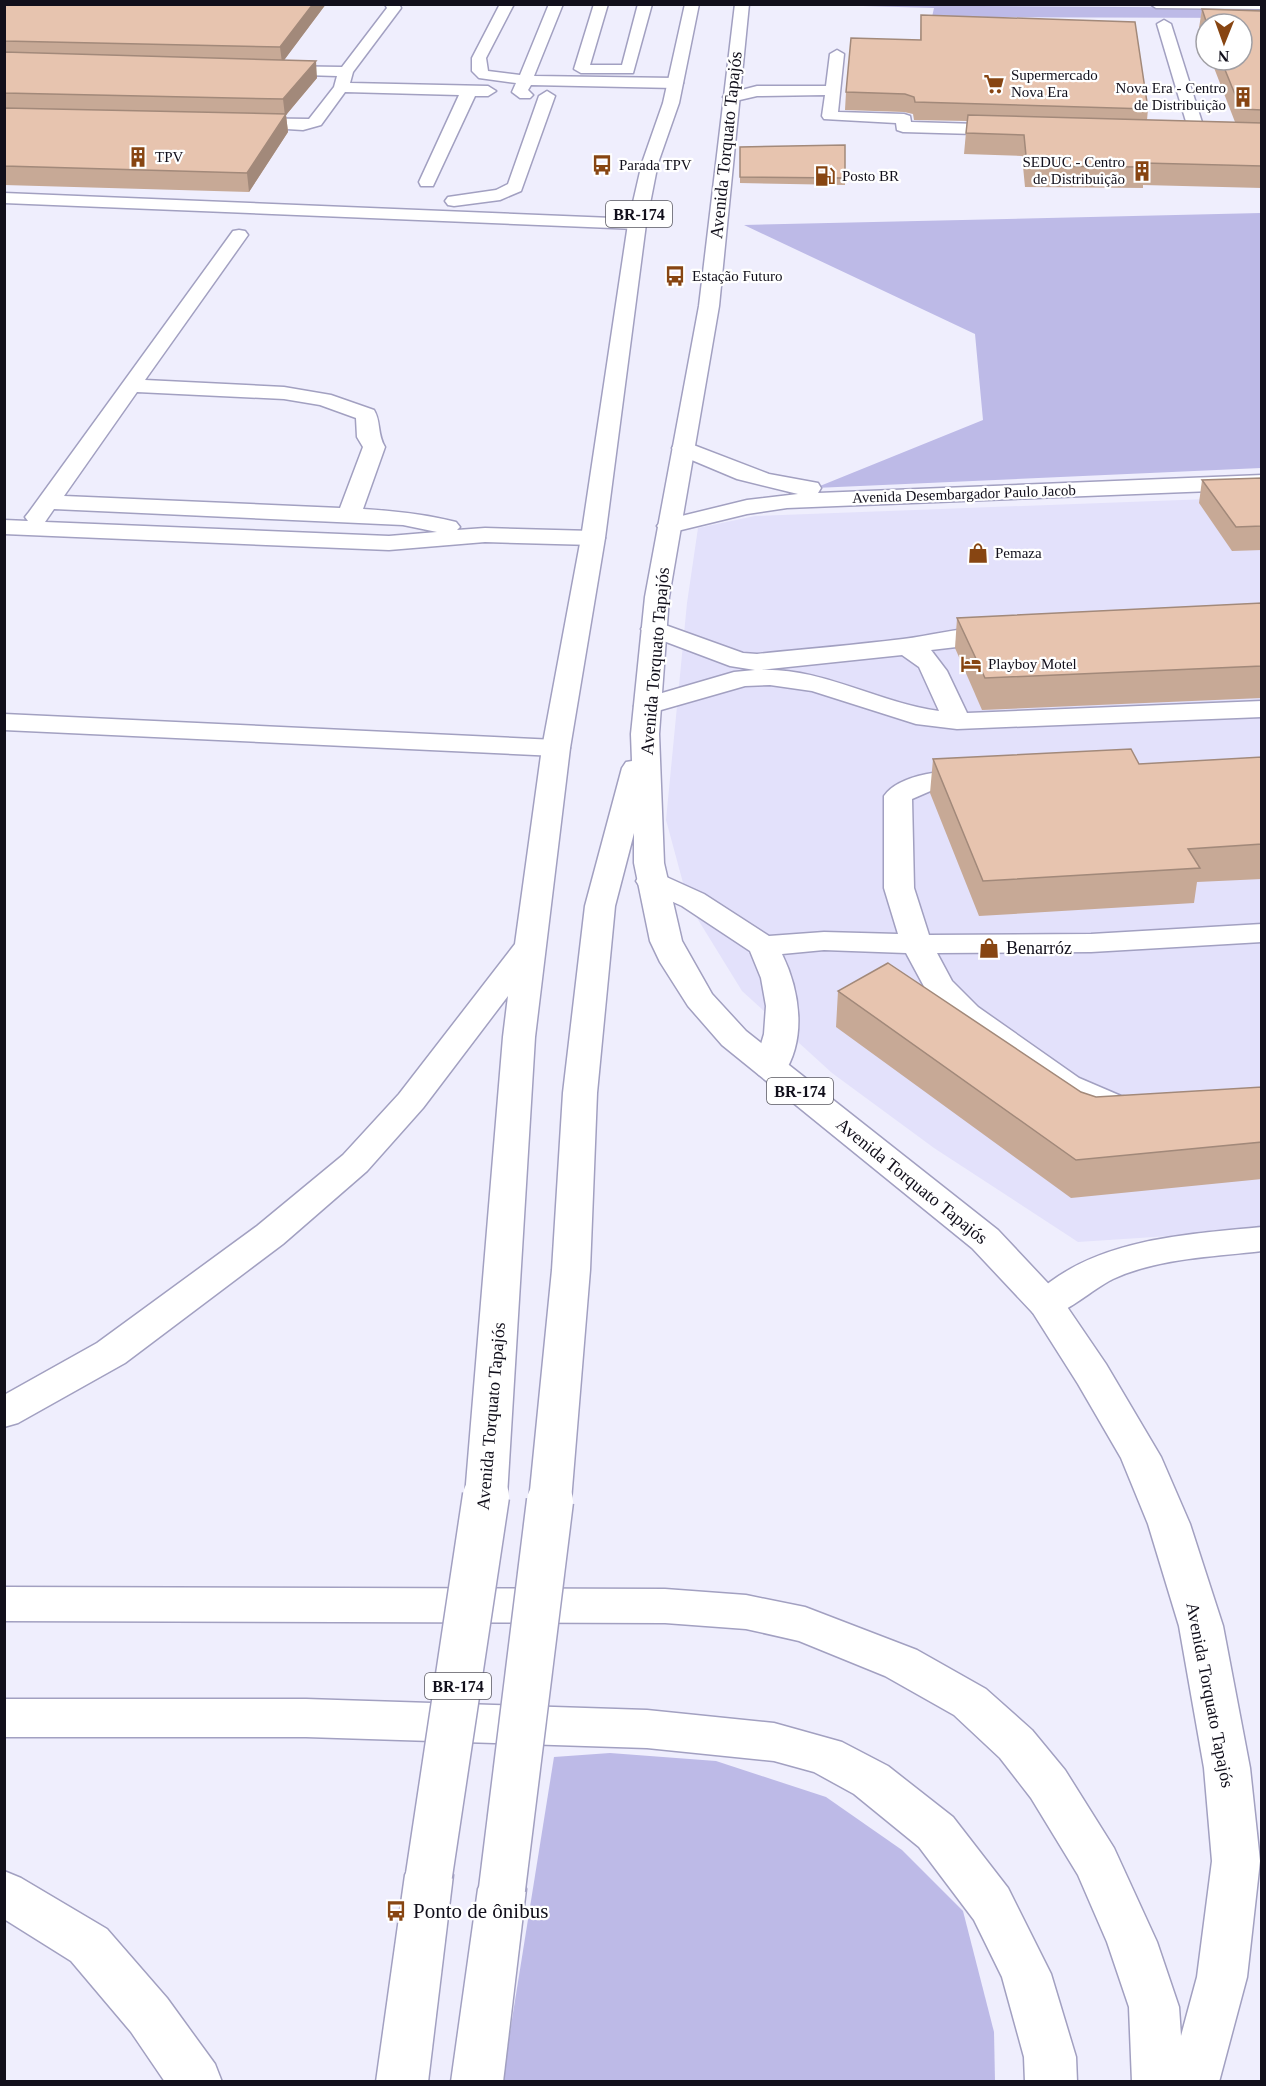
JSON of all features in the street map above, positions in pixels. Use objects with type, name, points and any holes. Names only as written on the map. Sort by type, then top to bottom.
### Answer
[{"type":"main road","points":[[232,123],[303,125],[315,122],[394,8],[392,4]]},
{"type":"main road","points":[[507,4],[479,58],[479,71],[522,86],[527,96],[578,97],[655,83]]},
{"type":"main road","points":[[522,86],[556,4]]},
{"type":"main road","points":[[601,4],[581,69],[628,70],[645,4]]},
{"type":"main road","name":"Avenida Torquato Tapajós","points":[[402,2082],[429,1875],[486,1496],[519,1037],[556,748],[593,538],[637,224],[650,164],[671,103],[692,4]]},
{"type":"main road","name":"Avenida Torquato Tapajós","points":[[742,4],[738,79],[708,309],[669,526],[654,629],[646,720],[651,881],[666,941],[699,999],[734,1038],[985,1239],[1046,1304],[1092,1374],[1141,1456],[1169,1524],[1201,1626],[1227,1768],[1236,1861],[1222,1977],[1193,2082]]},
{"type":"main road","points":[[1156,4],[1262,5]]},
{"type":"main road","points":[[1164,24],[1198,135]]},
{"type":"main road","points":[[837,54],[830,116],[904,119],[903,127],[1023,130]]},
{"type":"main road","points":[[252,70],[469,91],[522,86],[675,83]]},
{"type":"main road","points":[[766,76],[834,83]]},
{"type":"main road","points":[[738,79],[757,91],[834,83]]},
{"type":"main road","points":[[427,182],[469,91]]},
{"type":"main road","points":[[241,206],[257,198],[400,203],[471,200],[500,195],[515,188],[520,178],[547,96]]},
{"type":"main road","points":[[652,100],[671,103]]},
{"type":"main road","points":[[4,198],[637,224]]},
{"type":"main road","points":[[29,528],[239,235]]},
{"type":"main road","points":[[131,386],[284,393],[324,399],[366,415],[368,437],[374,447],[349,516]]},
{"type":"main road","name":"Avenida Desembargador Paulo Jacob","points":[[683,448],[721,465],[767,481],[812,488],[1262,472]]},
{"type":"main road","name":"Avenida Desembargador Paulo Jacob","points":[[669,526],[747,507],[787,501],[1262,482]]},
{"type":"main road","points":[[48,502],[403,518],[485,535]]},
{"type":"main road","points":[[4,527],[389,543],[485,535],[593,538]]},
{"type":"main road","points":[[654,629],[739,661],[757,662],[902,647],[962,637],[1026,635]]},
{"type":"main road","points":[[902,647],[916,651],[930,664],[957,721]]},
{"type":"main road","points":[[477,2082],[550,1501],[571,1270],[580,1093],[600,906],[646,720],[743,678],[770,677],[816,684],[916,717],[957,721],[1262,710]]},
{"type":"main road","points":[[4,722],[556,748]]},
{"type":"main road","points":[[1003,776],[946,778],[913,786],[898,796],[899,888],[917,944],[938,985],[967,1014],[1067,1085],[1116,1106],[1163,1108]]},
{"type":"main road","points":[[651,881],[693,900],[763,946],[776,971],[784,1009],[781,1037],[771,1068]]},
{"type":"main road","points":[[763,946],[824,941],[917,944],[1091,943],[1262,933]]},
{"type":"main road","points":[[4,1413],[111,1353],[270,1234],[355,1163],[411,1101],[532,944]]},
{"type":"main road","points":[[1046,1304],[1085,1277],[1138,1257],[1200,1245],[1262,1239]]},
{"type":"main road","points":[[4,1604],[665,1606],[746,1612],[805,1625],[901,1663],[970,1702],[1016,1744],[1048,1784],[1098,1863],[1132,1942],[1154,2007],[1158,2082]]},
{"type":"main road","points":[[4,1718],[306,1718],[647,1729],[774,1742],[826,1756],[871,1780],[936,1832],[991,1904],[1026,1974],[1050,2057],[1051,2082]]},
{"type":"main road","points":[[4,1893],[89,1945],[149,2015],[196,2082]]},
{"type":"shaded area","points":[[827,5],[1261,8],[1262,18],[1254,18],[1254,12],[1194,12],[1194,18],[932,17],[934,8]]},
{"type":"shaded area","points":[[1261,213],[1261,468],[815,488],[983,420],[975,334],[744,225]]},
{"type":"shaded area","name":"Benarróz","points":[[1261,497],[1261,1230],[1078,1242],[934,1148],[832,1073],[742,991],[689,905],[666,820],[687,603],[698,528],[755,516]]},
{"type":"shaded area","points":[[610,1753],[716,1761],[826,1797],[902,1850],[963,1911],[994,2032],[995,2081],[502,2082],[554,1757]]},
{"type":"building","points":[[4,4],[313,4],[280,47],[4,41]]},
{"type":"building","points":[[1202,9],[1262,11],[1262,110],[1241,109],[1226,72],[1254,72],[1254,12],[1203,12]]},
{"type":"building","name":"Supermercado Nova Era","points":[[921,15],[1135,22],[1148,109],[915,102],[914,97],[905,94],[846,92],[851,38],[921,40]]},
{"type":"building","points":[[4,52],[316,61],[283,99],[4,93]]},
{"type":"building","name":"TPV","points":[[4,108],[286,114],[247,173],[4,166]]},
{"type":"building","points":[[968,115],[1262,123],[1262,166],[1144,163],[1145,167],[1027,166],[1024,135],[966,133]]},
{"type":"building","points":[[845,145],[845,178],[740,177],[740,147]]},
{"type":"building","points":[[1262,478],[1262,526],[1236,527],[1202,480]]},
{"type":"building","points":[[1262,603],[1262,666],[985,678],[957,618]]},
{"type":"building","points":[[1131,749],[1139,764],[1262,757],[1262,844],[1188,849],[1200,868],[983,881],[933,759]]},
{"type":"building","points":[[888,963],[1081,1092],[1096,1097],[1262,1087],[1262,1142],[1076,1160],[838,991]]},
{"type":"place","name":"Supermercado Nova Era","points":[[994,84]]},
{"type":"place","name":"Nova Era - Centro de Distribuição","points":[[1243,97]]},
{"type":"place","name":"TPV","points":[[138,157]]},
{"type":"place","name":"Parada TPV","points":[[602,165]]},
{"type":"place","name":"SEDUC - Centro de Distribuição","points":[[1142,171]]},
{"type":"place","name":"Posto BR","points":[[825,176]]},
{"type":"place","name":"Estação Futuro","points":[[675,276]]},
{"type":"place","name":"Pemaza","points":[[978,553]]},
{"type":"place","name":"Playboy Motel","points":[[971,664]]},
{"type":"place","name":"Benarróz","points":[[989,948]]},
{"type":"place","name":"Ponto de ônibus","points":[[396,1911]]}]
